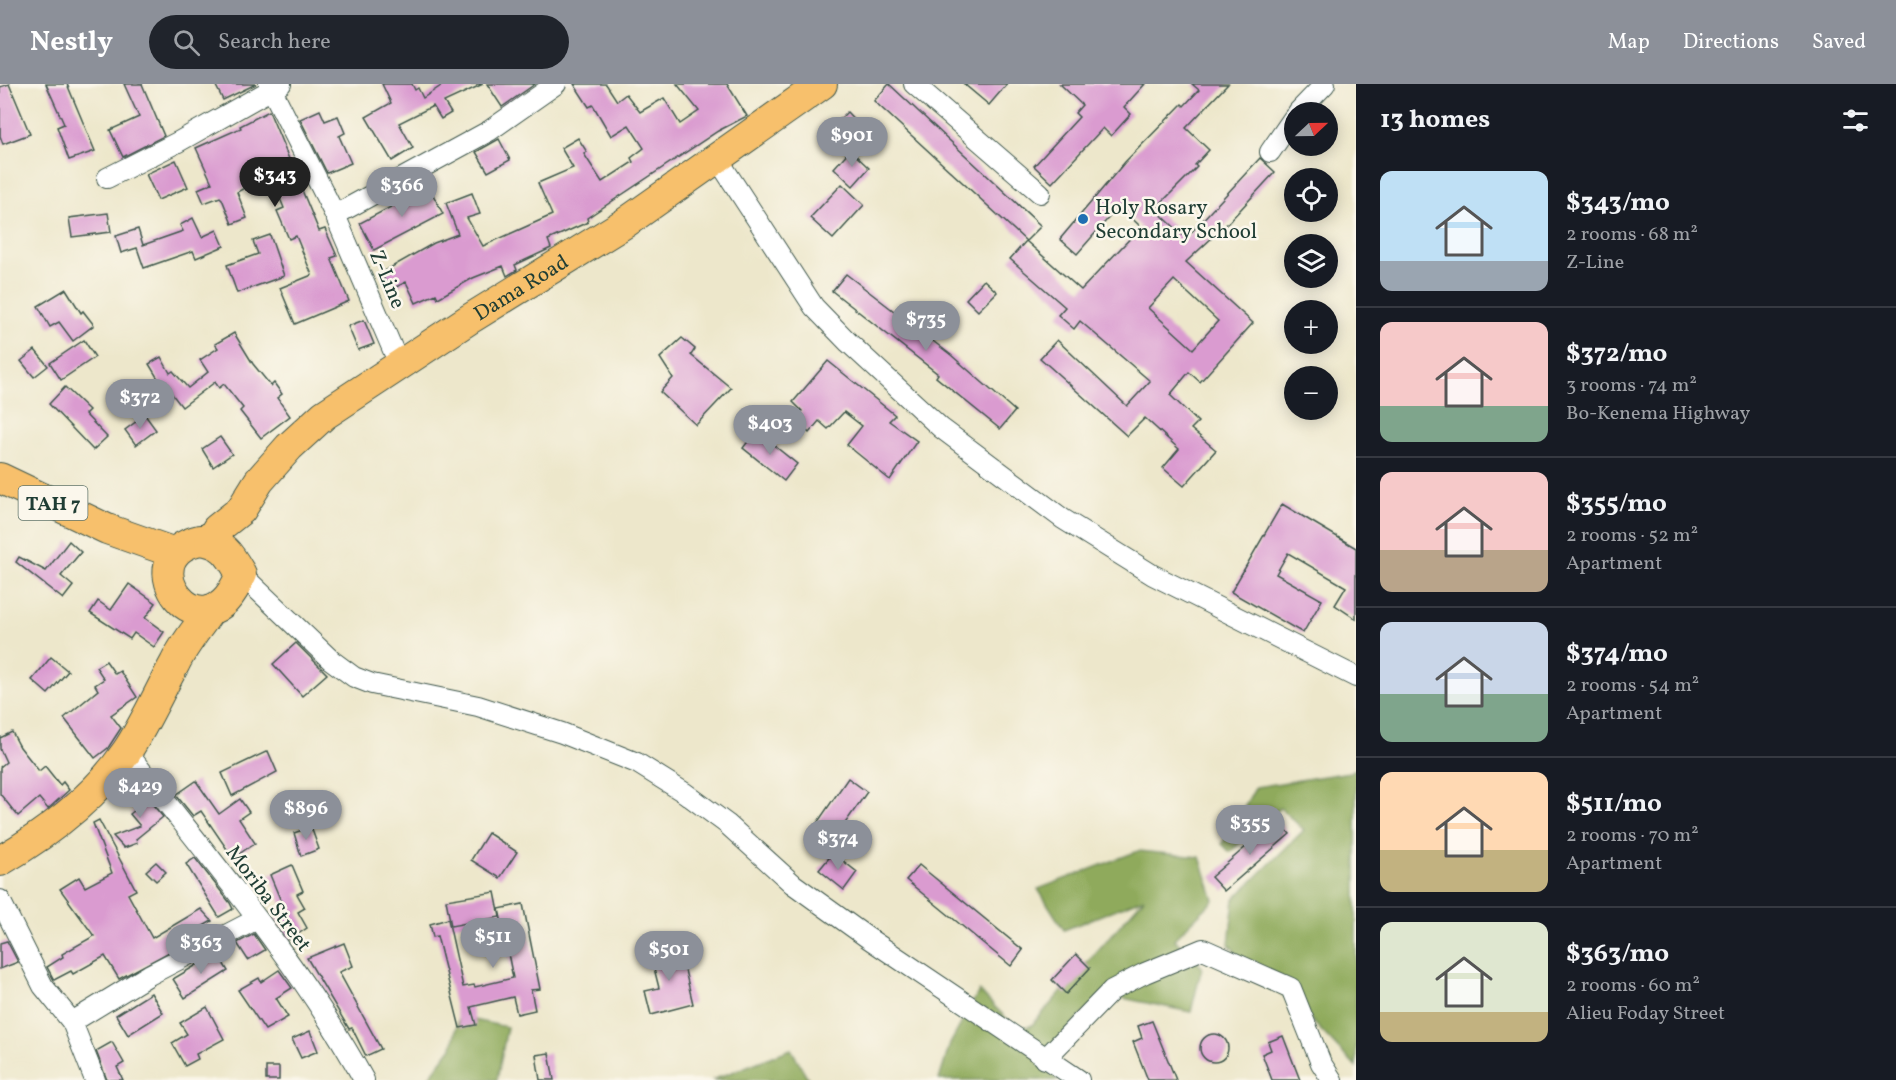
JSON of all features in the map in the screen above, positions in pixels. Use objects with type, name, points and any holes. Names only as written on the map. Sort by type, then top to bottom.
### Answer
[{"type":"highway","name":"Dama Road","points":[[227,557],[241,510],[259,482],[289,447],[324,415],[399,364],[625,224],[822,84]]},
{"type":"highway","name":"TAH 7","points":[[0,478],[172,562]]},
{"type":"highway","points":[[191,542],[227,557],[233,594],[227,601],[196,607],[171,590],[172,562],[191,542]]},
{"type":"highway","points":[[0,861],[38,838],[64,818],[91,792],[126,751],[176,660],[196,607]]},
{"type":"street","points":[[335,215],[489,130],[556,84]]},
{"type":"street","points":[[914,84],[1040,192]]},
{"type":"street","points":[[1308,102],[1325,84]]},
{"type":"street","points":[[107,178],[178,142],[274,86]]},
{"type":"street","name":"Z-Line","points":[[274,86],[335,215],[399,364]]},
{"type":"street","points":[[1270,152],[1284,132]]},
{"type":"street","points":[[717,158],[814,307],[849,343],[941,428],[1063,519],[1153,575],[1356,677]]},
{"type":"street","points":[[227,557],[331,660],[354,677],[372,684],[478,706],[562,733],[637,763],[685,793],[727,824],[793,884],[858,932],[1079,1080]]},
{"type":"street","name":"Moriba Street","points":[[126,751],[257,919],[332,1025],[364,1080]]},
{"type":"street","points":[[0,900],[43,986],[72,1022],[95,1080]]},
{"type":"street","points":[[72,1022],[149,975],[257,919]]},
{"type":"street","points":[[1045,1059],[1112,990],[1145,973],[1203,949],[1291,988],[1321,1064],[1332,1080]]},
{"type":"green space","points":[[1356,769],[1356,1067],[1297,1005],[1251,973],[1229,944],[1234,899],[1304,830],[1280,808],[1230,852],[1222,844],[1256,787],[1350,772]]},
{"type":"green space","points":[[1138,851],[1200,857],[1214,900],[1174,939],[1202,967],[1191,1012],[1103,994],[1037,1061],[1058,1080],[939,1080],[950,1044],[979,991],[1016,1028],[1031,1026],[1144,898],[1064,930],[1038,889]]},
{"type":"green space","points":[[459,1017],[507,1027],[497,1080],[427,1080],[452,1047]]},
{"type":"green space","points":[[791,1049],[809,1080],[712,1080]]},
{"type":"building","points":[[9,84],[30,134],[3,144],[0,136],[0,87]]},
{"type":"building","points":[[46,84],[67,84],[95,151],[69,160],[57,127],[64,124]]},
{"type":"building","points":[[124,84],[142,84],[164,136],[123,157],[110,130],[139,117]]},
{"type":"building","points":[[215,84],[256,84],[223,100]]},
{"type":"building","points":[[382,84],[412,84],[415,90],[418,88],[423,98],[444,84],[483,84],[444,102],[451,113],[441,119],[433,106],[399,123],[413,148],[392,161],[366,117],[391,103]]},
{"type":"building","points":[[487,84],[535,84],[502,107]]},
{"type":"building","points":[[574,84],[606,84],[617,101],[626,94],[640,112],[664,98],[680,124],[699,111],[677,84],[727,84],[747,116],[718,131],[587,218],[588,222],[548,240],[551,248],[515,265],[517,270],[507,276],[503,266],[473,278],[438,298],[436,294],[416,303],[406,282],[390,290],[381,273],[434,243],[458,234],[446,203],[472,193],[480,214],[467,218],[483,246],[552,215],[538,183],[573,168],[561,148],[578,138],[587,152],[584,154],[602,182],[633,162],[631,158],[644,148],[629,125],[611,136],[593,105],[589,107]]},
{"type":"building","points":[[889,84],[1041,226],[1026,241],[874,101]]},
{"type":"building","points":[[964,84],[1007,84],[989,105]]},
{"type":"building","points":[[1060,84],[1145,84],[1124,107],[1131,114],[1111,136],[1103,128],[1052,183],[1034,166],[1079,117],[1075,113],[1082,105]]},
{"type":"building","points":[[1192,84],[1228,84],[1186,128],[1209,150],[1195,165],[1197,167],[1155,209],[1186,238],[1260,158],[1275,172],[1228,223],[1186,262],[1253,323],[1200,382],[1189,372],[1170,395],[1198,422],[1191,429],[1216,450],[1184,486],[1163,468],[1179,449],[1145,418],[1127,436],[1040,358],[1057,340],[1127,406],[1150,381],[1080,321],[1074,329],[1058,315],[1065,307],[1010,259],[1026,241],[1081,290],[1141,227],[1119,206],[1077,254],[1060,239],[1125,162],[1182,104],[1184,106],[1199,90]],"holes":[[[1174,280],[1218,321],[1193,349],[1148,308]]]},
{"type":"building","points":[[320,110],[325,121],[338,116],[345,133],[339,136],[351,163],[327,173],[300,119]]},
{"type":"building","points":[[269,111],[319,231],[325,229],[337,256],[331,258],[349,301],[295,324],[280,288],[312,275],[296,236],[289,239],[277,211],[284,208],[270,174],[237,192],[247,218],[232,224],[222,199],[220,197],[204,203],[198,189],[212,183],[196,148],[241,128],[240,126]]},
{"type":"building","points":[[847,112],[863,129],[842,150],[826,133]]},
{"type":"building","points":[[499,139],[510,160],[488,172],[476,152]]},
{"type":"building","points":[[850,150],[869,168],[853,186],[834,168]]},
{"type":"building","points":[[176,160],[188,187],[158,200],[146,174]]},
{"type":"building","points":[[842,184],[864,205],[833,239],[810,218]]},
{"type":"building","points":[[429,187],[443,214],[374,250],[360,223]]},
{"type":"building","points":[[108,213],[111,232],[72,237],[69,218]]},
{"type":"building","points":[[193,218],[202,237],[217,230],[224,246],[196,258],[193,251],[144,268],[137,248],[121,253],[116,236],[138,229],[143,245],[183,231],[180,225]]},
{"type":"building","points":[[270,235],[284,276],[237,293],[227,265],[258,254],[253,241]]},
{"type":"building","points":[[846,274],[951,355],[1015,411],[1000,429],[936,377],[938,374],[832,291]]},
{"type":"building","points":[[984,280],[997,292],[978,311],[966,299]]},
{"type":"building","points":[[66,289],[81,313],[83,311],[94,325],[73,341],[59,322],[50,327],[38,306]]},
{"type":"building","points":[[364,320],[374,344],[358,350],[348,326]]},
{"type":"building","points":[[234,333],[253,364],[271,386],[274,383],[282,394],[277,398],[290,416],[261,438],[240,411],[243,408],[224,384],[219,388],[215,382],[182,407],[172,394],[168,397],[157,384],[160,382],[149,364],[161,357],[170,373],[173,371],[188,388],[208,372],[200,360],[218,348],[215,344]]},
{"type":"building","points":[[682,338],[695,349],[691,355],[731,388],[696,425],[660,392],[673,378],[660,358]]},
{"type":"building","points":[[84,340],[95,357],[61,380],[50,363]]},
{"type":"building","points":[[35,350],[48,366],[34,377],[21,361]]},
{"type":"building","points":[[828,361],[895,415],[889,421],[917,441],[890,480],[847,445],[862,426],[844,412],[828,429],[819,421],[809,433],[794,419],[802,411],[793,402]]},
{"type":"building","points":[[65,387],[89,410],[85,414],[107,437],[93,450],[49,404]]},
{"type":"building","points":[[145,415],[156,430],[136,445],[125,430]]},
{"type":"building","points":[[756,431],[797,464],[784,481],[743,448]]},
{"type":"building","points":[[220,437],[232,454],[213,467],[202,449]]},
{"type":"building","points":[[1282,504],[1356,548],[1356,619],[1335,605],[1346,587],[1288,553],[1276,574],[1322,600],[1303,633],[1231,592]]},
{"type":"building","points":[[69,541],[81,552],[61,576],[73,586],[63,599],[16,562],[19,557],[46,571]]},
{"type":"building","points":[[129,584],[156,603],[145,618],[164,632],[154,647],[134,633],[130,639],[90,613],[98,601],[111,610]]},
{"type":"building","points":[[296,643],[327,674],[302,696],[273,664]]},
{"type":"building","points":[[51,657],[68,671],[48,694],[32,680]]},
{"type":"building","points":[[106,661],[115,674],[120,671],[137,697],[111,715],[121,728],[108,748],[95,758],[64,718],[98,690],[95,685],[104,679],[96,667]]},
{"type":"building","points":[[12,732],[20,747],[39,771],[45,766],[60,785],[63,782],[69,790],[48,809],[39,798],[18,816],[0,794],[0,767],[6,762],[0,749],[0,738]]},
{"type":"building","points":[[268,751],[277,772],[232,796],[222,773]]},
{"type":"building","points":[[848,778],[867,792],[825,852],[806,839]]},
{"type":"building","points":[[196,781],[219,814],[240,799],[249,812],[239,819],[255,843],[233,858],[201,811],[193,816],[176,795]]},
{"type":"building","points":[[135,783],[163,817],[136,839],[137,843],[124,848],[113,836],[140,826],[130,814],[143,804],[129,788]]},
{"type":"building","points":[[99,820],[136,890],[128,894],[152,938],[201,909],[212,921],[198,929],[201,935],[119,979],[105,956],[73,974],[71,971],[54,980],[47,967],[63,957],[62,954],[94,936],[60,889],[79,877],[85,887],[112,873],[93,823]]},
{"type":"building","points":[[1277,820],[1290,834],[1224,891],[1211,877]]},
{"type":"building","points":[[311,827],[319,849],[301,856],[294,833]]},
{"type":"building","points":[[488,833],[517,852],[500,878],[471,860]]},
{"type":"building","points":[[833,853],[857,872],[844,890],[819,870]]},
{"type":"building","points":[[195,858],[233,909],[219,917],[186,864]]},
{"type":"building","points":[[156,862],[166,872],[156,881],[146,871]]},
{"type":"building","points":[[292,865],[303,891],[297,894],[305,908],[298,912],[307,928],[289,940],[272,912],[283,906],[270,875]]},
{"type":"building","points":[[919,865],[1023,950],[1011,966],[906,880]]},
{"type":"building","points":[[495,892],[500,917],[451,926],[446,900]]},
{"type":"building","points":[[523,904],[540,989],[531,990],[535,1010],[517,1014],[513,997],[471,1007],[476,1025],[460,1028],[437,936],[433,937],[430,924],[448,919],[463,987],[474,985],[475,987],[513,978],[499,909]]},
{"type":"building","points":[[254,934],[265,950],[248,960],[237,943]]},
{"type":"building","points":[[7,941],[18,962],[0,969],[0,943]]},
{"type":"building","points":[[344,943],[353,966],[339,972],[381,1049],[366,1056],[352,1028],[349,1029],[307,958]]},
{"type":"building","points":[[679,945],[693,1004],[651,1015],[645,991],[659,988],[650,952]]},
{"type":"building","points":[[217,953],[228,971],[185,998],[173,979]]},
{"type":"building","points":[[1076,954],[1090,968],[1066,994],[1052,980]]},
{"type":"building","points":[[279,970],[292,988],[276,998],[288,1017],[265,1030],[238,990],[259,978],[261,982]]},
{"type":"building","points":[[151,993],[163,1013],[128,1035],[116,1015]]},
{"type":"building","points":[[207,1007],[224,1039],[196,1054],[198,1059],[185,1066],[172,1043],[187,1034],[180,1023]]},
{"type":"building","points":[[1152,1021],[1176,1080],[1148,1080],[1133,1042],[1142,1038],[1138,1026]]},
{"type":"building","points":[[310,1031],[318,1051],[301,1058],[292,1039]]},
{"type":"building","points":[[1214,1034],[1224,1038],[1228,1048],[1224,1058],[1214,1062],[1204,1058],[1200,1048],[1204,1038]]},
{"type":"building","points":[[1283,1036],[1300,1080],[1272,1080],[1262,1054],[1271,1050],[1268,1042]]},
{"type":"building","points":[[112,1042],[124,1063],[117,1067],[123,1080],[107,1080],[96,1051]]},
{"type":"building","points":[[549,1053],[554,1080],[540,1080],[536,1055]]},
{"type":"building","points":[[266,1067],[279,1067],[279,1080],[266,1080]]},
{"type":"place","name":"Holy Rosary Secondary School","points":[[1083,219]]}]
